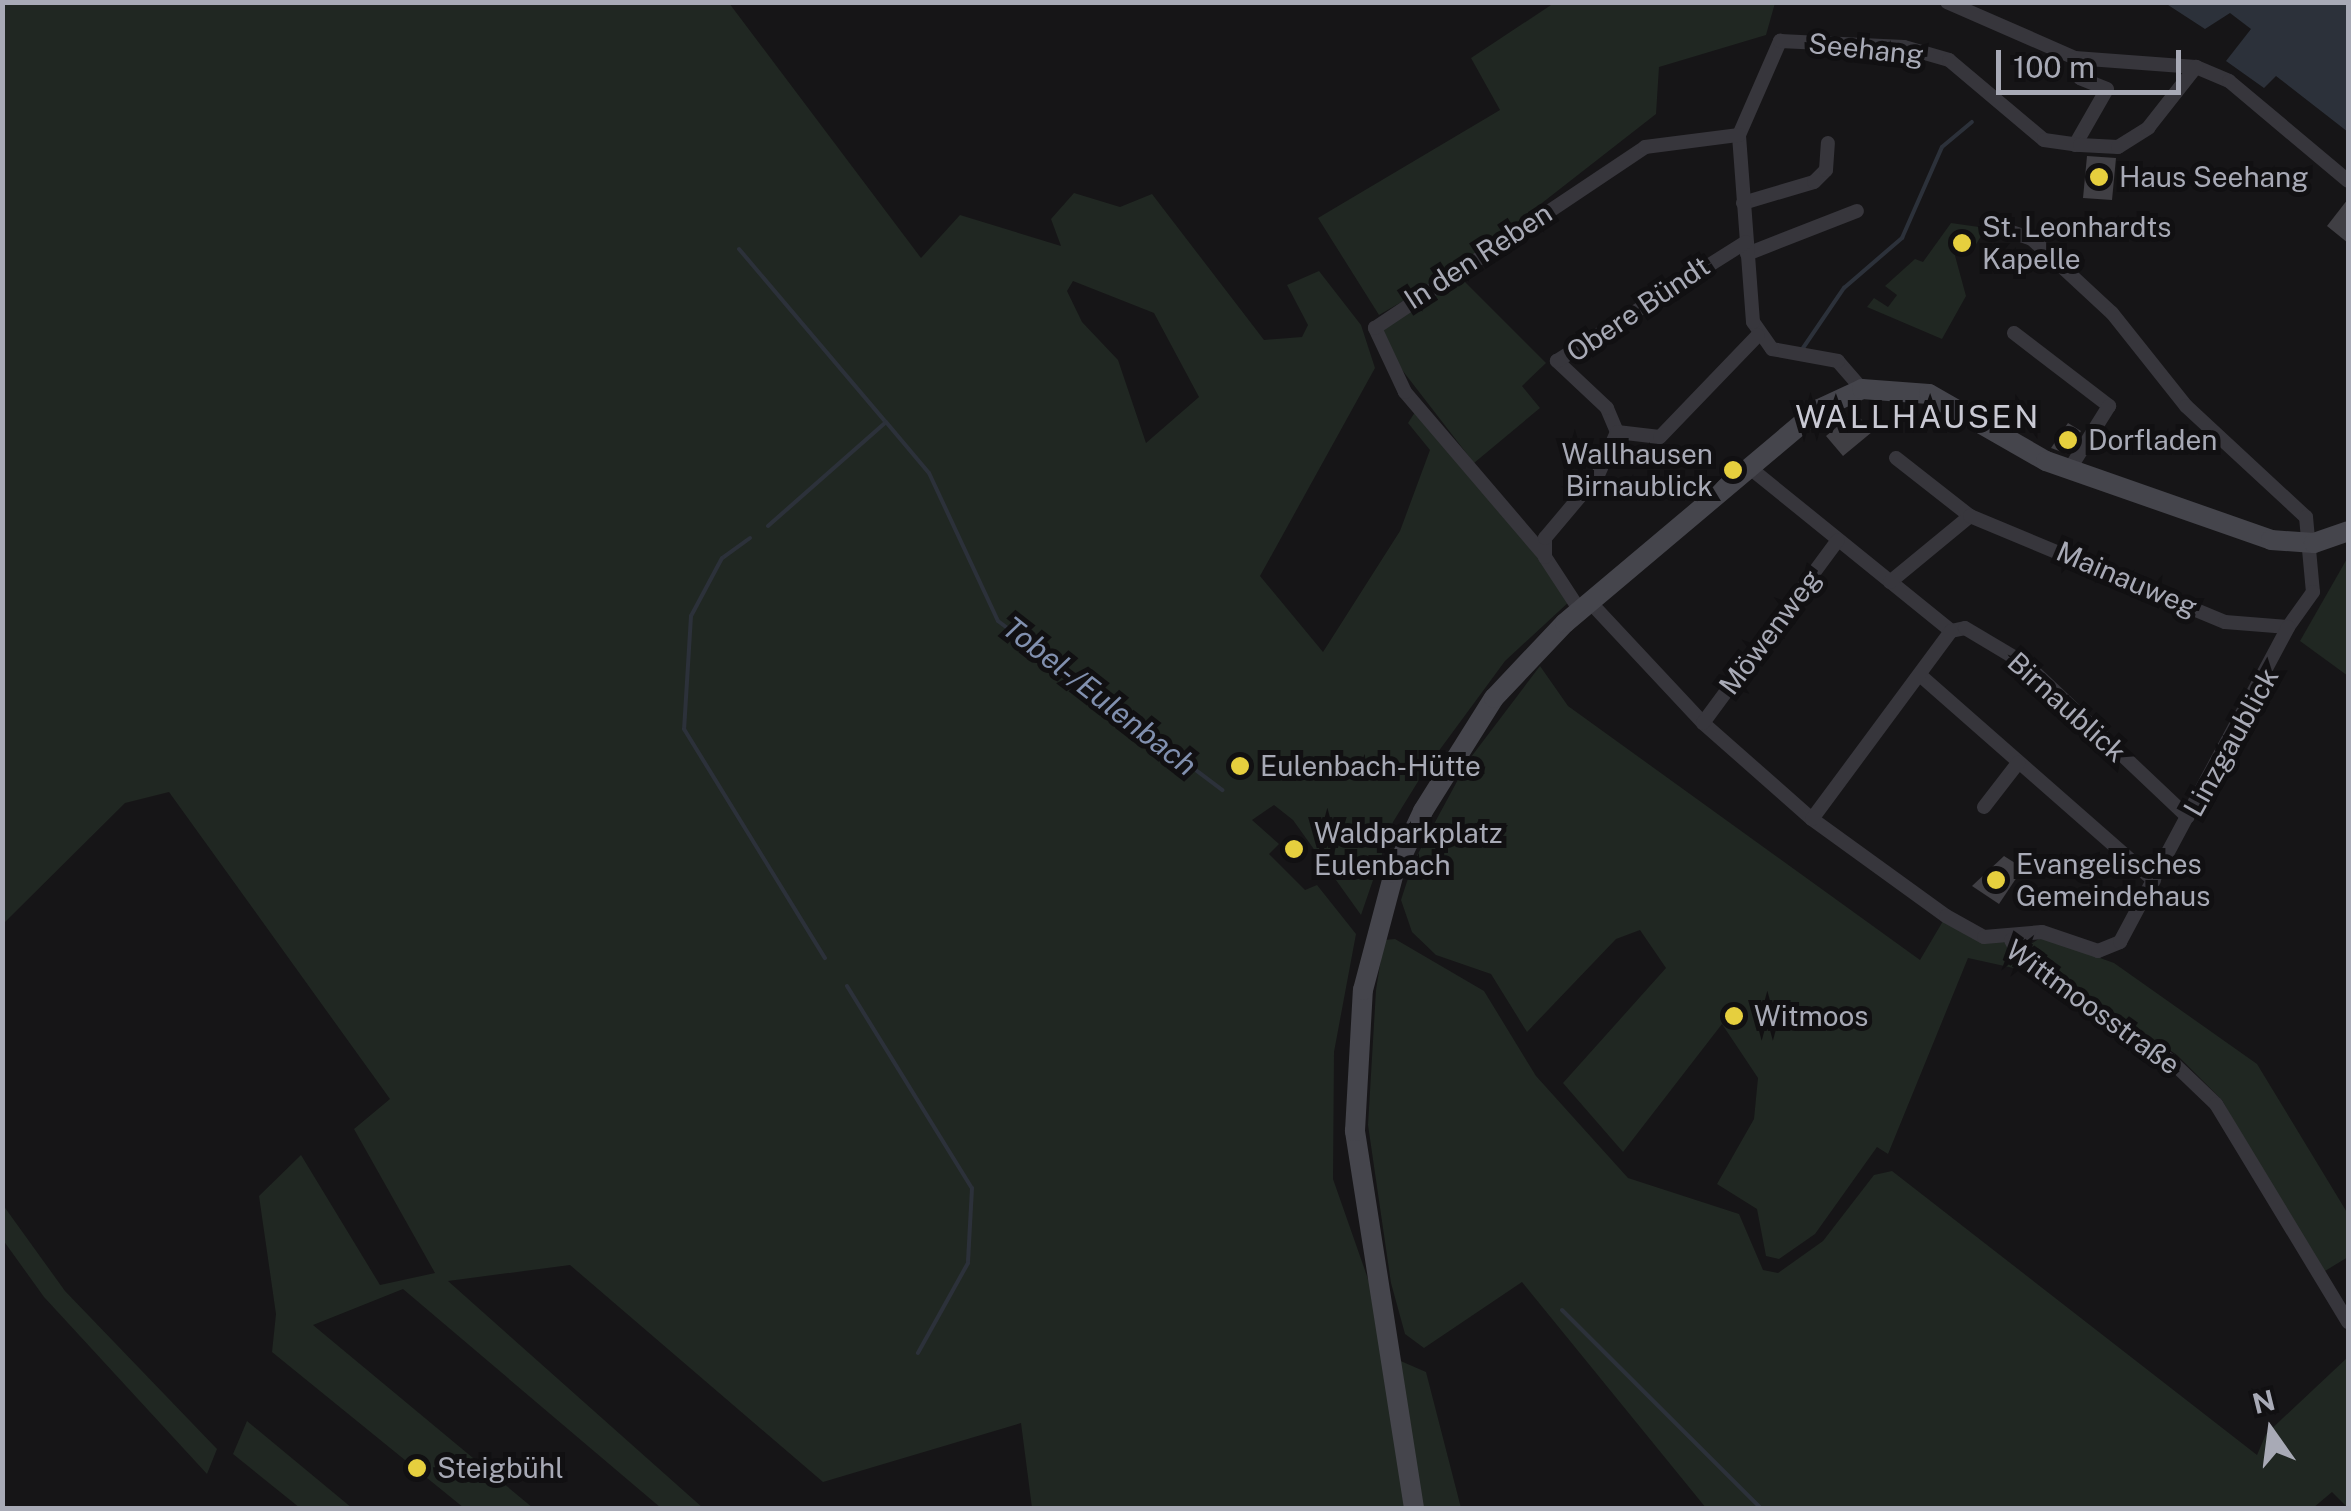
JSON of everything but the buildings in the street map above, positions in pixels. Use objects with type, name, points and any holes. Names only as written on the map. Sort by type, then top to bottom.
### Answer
[{"type":"main road","points":[[1414,1508],[1355,1132],[1363,990],[1394,874],[1423,811],[1494,698],[1577,611],[1819,409],[1862,389],[1929,394],[2069,470],[2271,540],[2314,543],[2347,533]]},
{"type":"street","points":[[1947,2],[2086,60],[2196,67],[2262,106],[2348,181]]},
{"type":"street","name":"Seehang","points":[[1758,335],[1746,248],[1738,135],[1780,42],[1834,41],[1949,60],[2044,140],[2075,145],[2118,147],[2148,128],[2196,67]]},
{"type":"street","points":[[2075,145],[2107,89],[2080,78],[2086,60]]},
{"type":"street","name":"In den Reben","points":[[1544,556],[1405,392],[1375,328],[1645,146],[1738,135]]},
{"type":"street","points":[[1742,203],[1814,182],[1826,170],[1828,143]]},
{"type":"street","points":[[1746,248],[1856,211]]},
{"type":"street","points":[[2006,230],[2032,239],[2112,312],[2186,406],[2306,517],[2314,543]]},
{"type":"street","name":"Obere Bündt","points":[[1616,432],[1607,408],[1557,361],[1746,248]]},
{"type":"street","points":[[2014,334],[2109,406],[2069,470]]},
{"type":"street","points":[[1544,556],[1546,538],[1598,475],[1616,432],[1660,437],[1758,335],[1786,355],[1838,361],[1862,389]]},
{"type":"street","name":"Mainauweg","points":[[1896,458],[1970,516],[2225,622],[2288,627]]},
{"type":"street","name":"Birnaublick","points":[[1750,468],[1951,631],[1966,628],[2027,665],[2188,817]]},
{"type":"street","points":[[1890,582],[1970,516]]},
{"type":"street","name":"Möwenweg","points":[[1702,723],[1838,540]]},
{"type":"street","name":"Linzgaublick","points":[[2010,940],[2042,932],[2098,951],[2120,942],[2288,627],[2313,592],[2314,543]]},
{"type":"street","name":"Wittmoosstraße","points":[[1544,556],[1577,611],[1812,819],[1946,916],[2010,940],[2022,960],[2172,1060],[2216,1104],[2348,1322]]},
{"type":"street","points":[[1812,819],[1951,631]]},
{"type":"street","points":[[1921,676],[2154,880]]},
{"type":"street","points":[[1984,807],[2018,763]]},
{"type":"shaded area","points":[[3,3],[729,3],[921,258],[960,215],[1061,246],[1051,219],[1074,193],[1120,207],[1152,194],[1264,340],[1302,337],[1308,325],[1287,285],[1319,271],[1361,325],[1375,368],[1260,576],[1323,652],[1400,531],[1430,450],[1408,423],[1419,406],[1571,600],[1505,661],[1427,767],[1393,822],[1361,915],[1293,820],[1274,805],[1252,820],[1279,844],[1269,854],[1305,890],[1317,885],[1356,934],[1334,1052],[1333,1179],[1396,1359],[1426,1372],[1461,1508],[1032,1508],[1021,1423],[823,1482],[570,1265],[448,1281],[703,1508],[661,1508],[403,1289],[313,1325],[533,1508],[464,1508],[272,1352],[276,1314],[259,1196],[301,1155],[380,1285],[435,1273],[354,1129],[390,1099],[169,792],[125,803],[3,924]],"holes":[[[1073,281],[1154,313],[1199,397],[1146,443],[1118,360],[1082,322],[1067,291]]]},
{"type":"shaded area","points":[[1554,3],[1775,3],[1766,35],[1659,67],[1656,114],[1455,271],[1379,315],[1318,218],[1500,110],[1471,58]]},
{"type":"shaded area","points":[[2165,3],[2348,3],[2348,132],[2276,76],[2264,88],[2226,61],[2251,29],[2230,13],[2205,29]]},
{"type":"shaded area","points":[[1951,223],[1986,228],[1975,246],[1963,233],[1951,241],[1966,296],[1942,339],[1867,307],[1874,298],[1888,307],[1897,295],[1885,286],[1915,259],[1923,262]]},
{"type":"shaded area","points":[[1461,278],[1546,363],[1522,386],[1540,408],[1474,463],[1382,344],[1383,322]]},
{"type":"shaded area","points":[[2348,557],[2348,676],[2300,641]]},
{"type":"shaded area","points":[[1540,666],[1568,706],[1920,960],[1946,916],[2008,944],[2027,971],[1968,958],[1888,1154],[1877,1147],[1815,1234],[1779,1259],[1766,1256],[1757,1209],[1717,1184],[1754,1119],[1758,1078],[1722,1024],[1623,1152],[1563,1083],[1666,968],[1640,930],[1616,939],[1527,1032],[1491,974],[1436,955],[1412,932],[1401,900],[1413,863],[1468,761]]},
{"type":"shaded area","points":[[2042,937],[2114,963],[2257,1064],[2348,1214],[2348,1257],[2320,1274],[2222,1100],[2177,1055],[2035,959],[2026,947]]},
{"type":"shaded area","points":[[1395,939],[1484,991],[1536,1076],[1628,1178],[1739,1214],[1763,1270],[1778,1273],[1823,1241],[1874,1175],[1892,1171],[2257,1455],[2266,1434],[2348,1357],[2348,1508],[2332,1492],[2313,1508],[1706,1508],[1522,1282],[1424,1348],[1405,1334],[1391,1283],[1368,1125],[1376,990],[1384,940]]},
{"type":"shaded area","points":[[3,1205],[65,1291],[217,1449],[207,1474],[44,1297],[3,1240]]},
{"type":"shaded area","points":[[247,1421],[352,1508],[300,1508],[233,1454]]},
{"type":"waterway","points":[[1803,348],[1844,288],[1902,238],[1942,147],[1972,122]]},
{"type":"waterway","points":[[739,249],[885,421]]},
{"type":"waterway","name":"Tobel-/Eulenbach","points":[[768,526],[886,422],[929,473],[998,621],[1222,790]]},
{"type":"waterway","name":"Tobel-/Eulenbach","points":[[750,538],[722,558],[691,616],[684,729],[825,958]]},
{"type":"waterway","name":"Tobel-/Eulenbach","points":[[847,986],[972,1188],[968,1263],[918,1353]]},
{"type":"waterway","points":[[1562,1310],[1761,1508]]},
{"type":"place","name":"Haus Seehang","points":[[2099,177]]},
{"type":"place","name":"St. Leonhardts Kapelle","points":[[1962,243]]},
{"type":"place","name":"Dorfladen","points":[[2068,440]]},
{"type":"place","name":"Wallhausen Birnaublick","points":[[1733,470]]},
{"type":"place","name":"Eulenbach-Hütte","points":[[1240,766]]},
{"type":"place","name":"Waldparkplatz Eulenbach","points":[[1294,849]]},
{"type":"place","name":"Evangelisches Gemeindehaus","points":[[1996,880]]},
{"type":"place","name":"Witmoos","points":[[1734,1016]]},
{"type":"place","name":"Steigbühl","points":[[417,1468]]},
{"type":"district","name":"WALLHAUSEN","points":[[1918,417]]}]
